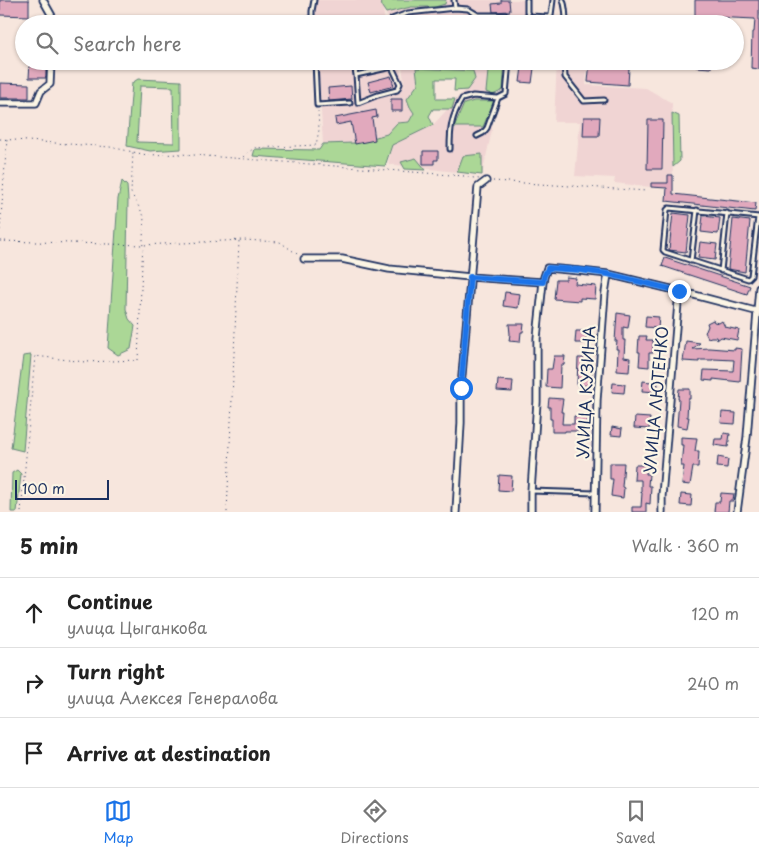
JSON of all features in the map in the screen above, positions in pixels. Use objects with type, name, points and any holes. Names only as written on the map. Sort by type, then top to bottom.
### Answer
[{"type":"street","points":[[43,0],[51,15]]},
{"type":"street","points":[[0,103],[36,103],[41,91],[50,84],[51,70]]},
{"type":"street","points":[[456,512],[461,430],[461,388],[478,187],[486,181]]},
{"type":"street","points":[[304,258],[342,259],[389,269],[543,282]]},
{"type":"street","points":[[531,512],[537,402],[538,338],[543,282],[548,268],[608,274],[758,312]]},
{"type":"street","name":"УЛИЦА КУЗИНА","points":[[596,512],[597,400],[608,274]]},
{"type":"street","points":[[738,512],[747,437],[759,288]]},
{"type":"street","name":"УЛИЦА ЛЮТЕНКО","points":[[662,512],[679,291]]},
{"type":"lane","points":[[312,15],[314,0]]},
{"type":"lane","points":[[454,0],[454,8]]},
{"type":"lane","points":[[528,0],[528,15]]},
{"type":"lane","points":[[551,15],[553,0]]},
{"type":"lane","points":[[562,0],[565,4],[566,15]]},
{"type":"lane","points":[[403,15],[454,8],[468,8],[478,15],[506,15]]},
{"type":"lane","points":[[315,70],[317,105],[350,103]]},
{"type":"lane","points":[[355,70],[358,103],[397,90],[400,84],[393,70]]},
{"type":"lane","points":[[356,75],[378,70]]},
{"type":"lane","points":[[450,149],[450,128],[456,108],[462,99],[473,96],[498,98],[506,94],[508,70]]},
{"type":"lane","points":[[565,70],[565,77],[584,101],[604,100]]},
{"type":"lane","points":[[476,136],[483,133],[487,128],[498,98]]},
{"type":"lane","points":[[670,207],[727,213],[758,217],[751,278],[747,279],[664,252],[667,209],[670,207]]},
{"type":"lane","points":[[692,261],[697,210]]},
{"type":"lane","points":[[721,271],[727,213]]},
{"type":"lane","points":[[531,491],[596,494]]},
{"type":"path","points":[[241,158],[254,148],[316,145],[319,130],[317,105]]},
{"type":"path","points":[[0,139],[110,146],[147,155],[180,154],[241,158],[464,176],[486,181],[647,191]]},
{"type":"path","points":[[0,230],[7,139]]},
{"type":"path","points":[[21,512],[35,356],[85,362],[138,360],[144,216],[131,194],[132,152]]},
{"type":"path","points":[[228,512],[239,240]]},
{"type":"path","points":[[0,241],[143,245],[239,240],[280,242],[304,258]]},
{"type":"shaded area","points":[[315,0],[524,0],[525,15],[387,15],[383,9],[384,15],[316,15]]},
{"type":"shaded area","points":[[319,70],[400,70],[405,89],[403,70],[416,70],[418,84],[407,99],[414,113],[409,122],[397,123],[387,134],[354,143],[323,144]]},
{"type":"shaded area","points":[[427,70],[490,70],[492,130],[482,175],[388,164],[392,145],[433,125],[475,79]]},
{"type":"shaded area","points":[[557,70],[587,70],[586,85],[646,88],[672,103],[673,187],[614,183],[615,178],[575,176],[580,122],[554,122]]},
{"type":"green space","points":[[381,0],[446,0],[445,4],[435,7],[411,7],[386,13],[382,7]]},
{"type":"green space","points":[[416,70],[473,71],[475,79],[467,90],[454,91],[455,79],[436,79],[436,99],[455,99],[452,109],[433,109],[429,116],[433,125],[392,145],[385,166],[253,156],[255,149],[319,150],[323,144],[354,143],[387,134],[397,123],[409,122],[414,113],[407,99],[418,84]]},
{"type":"green space","points":[[488,70],[504,70],[503,90],[493,95],[486,92]]},
{"type":"green space","points":[[138,79],[181,81],[181,149],[150,151],[127,146],[132,83]],"holes":[[[140,86],[173,87],[174,143],[137,142]]]},
{"type":"green space","points":[[474,101],[494,101],[483,127],[454,127],[464,104]]},
{"type":"green space","points":[[672,113],[679,116],[680,161],[673,167]]},
{"type":"green space","points":[[482,154],[482,175],[457,172],[463,156]]},
{"type":"green space","points":[[416,158],[426,170],[405,169],[401,162]]},
{"type":"green space","points":[[122,181],[127,186],[128,200],[126,309],[129,319],[135,326],[131,349],[118,355],[108,348],[118,199]]},
{"type":"green space","points":[[31,355],[23,451],[11,448],[23,356]]},
{"type":"green space","points":[[17,470],[21,474],[17,512],[11,512],[12,473]]},
{"type":"building","points":[[0,0],[29,0],[29,15],[0,15]]},
{"type":"building","points":[[501,0],[509,0],[510,11],[493,12],[492,4],[501,3]]},
{"type":"building","points":[[695,0],[759,0],[759,69],[751,68],[752,32],[754,32],[755,19],[744,18],[744,15],[695,15]]},
{"type":"building","points":[[29,70],[46,70],[46,78],[29,78]]},
{"type":"building","points":[[522,70],[534,70],[532,83],[520,82]]},
{"type":"building","points":[[589,70],[629,70],[628,85],[588,82]]},
{"type":"building","points":[[391,76],[394,86],[371,92],[368,82]]},
{"type":"building","points":[[0,83],[29,84],[29,98],[0,98]]},
{"type":"building","points":[[351,86],[352,99],[329,101],[328,88]]},
{"type":"building","points":[[391,99],[402,99],[402,111],[391,111]]},
{"type":"building","points":[[376,110],[377,117],[372,118],[375,140],[355,144],[351,122],[336,125],[335,118]]},
{"type":"building","points":[[584,117],[600,117],[599,136],[583,136]]},
{"type":"building","points":[[648,120],[663,120],[662,169],[647,169]]},
{"type":"building","points":[[423,151],[438,151],[438,160],[434,160],[434,164],[423,164]]},
{"type":"building","points":[[668,175],[673,175],[673,194],[756,203],[755,211],[666,201],[667,188],[651,187],[651,183],[668,183]]},
{"type":"building","points":[[673,213],[690,215],[686,252],[669,250]]},
{"type":"building","points":[[703,216],[720,218],[718,234],[701,232]]},
{"type":"building","points":[[733,219],[750,221],[745,272],[728,269]]},
{"type":"building","points":[[700,242],[717,244],[715,260],[698,258]]},
{"type":"building","points":[[665,258],[750,286],[747,294],[662,266]]},
{"type":"building","points":[[566,277],[576,278],[575,284],[596,286],[595,299],[580,298],[580,301],[554,299],[556,280],[566,280]]},
{"type":"building","points":[[505,292],[520,294],[518,308],[503,306]]},
{"type":"building","points":[[617,313],[630,315],[628,328],[623,327],[623,340],[625,340],[624,357],[630,358],[629,372],[617,371],[618,349],[616,349],[617,341],[615,341]]},
{"type":"building","points":[[646,316],[659,317],[658,328],[645,327]]},
{"type":"building","points":[[713,320],[719,323],[722,321],[725,327],[739,330],[737,340],[721,337],[717,340],[716,337],[708,338],[705,332],[708,326],[707,323]]},
{"type":"building","points":[[509,324],[524,324],[520,342],[509,341]]},
{"type":"building","points":[[576,331],[587,331],[586,343],[575,343]]},
{"type":"building","points":[[639,336],[647,336],[646,340],[653,340],[653,353],[649,353],[649,367],[639,366]]},
{"type":"building","points":[[686,341],[700,343],[692,349],[742,349],[740,382],[713,379],[713,381],[703,380],[704,370],[733,371],[734,360],[683,361]]},
{"type":"building","points":[[554,356],[565,356],[564,365],[561,365],[560,388],[546,387],[547,369],[552,369]]},
{"type":"building","points":[[578,358],[591,358],[590,386],[577,385]]},
{"type":"building","points":[[498,380],[513,381],[512,392],[497,391]]},
{"type":"building","points":[[643,381],[658,383],[657,392],[642,391]]},
{"type":"building","points":[[613,383],[625,384],[624,393],[612,392]]},
{"type":"building","points":[[679,389],[690,389],[687,428],[677,426]]},
{"type":"building","points":[[549,398],[563,399],[562,424],[574,424],[574,416],[588,417],[587,431],[552,432],[552,419],[550,419],[550,407],[548,407]]},
{"type":"building","points":[[722,412],[736,413],[735,424],[721,423]]},
{"type":"building","points":[[635,417],[650,418],[649,429],[634,428]]},
{"type":"building","points":[[612,427],[622,429],[621,436],[611,435]]},
{"type":"building","points":[[724,433],[730,434],[728,447],[714,445],[715,439],[723,439]]},
{"type":"building","points":[[681,437],[697,438],[695,451],[699,451],[698,467],[693,467],[690,485],[682,484],[684,466],[681,466],[683,445],[681,445]]},
{"type":"building","points":[[718,457],[728,459],[727,468],[717,467]]},
{"type":"building","points":[[610,463],[624,463],[623,498],[611,496],[613,479],[610,479]]},
{"type":"building","points":[[635,465],[647,465],[646,474],[649,474],[648,486],[651,486],[650,504],[646,503],[646,512],[632,512],[632,507],[641,507],[642,493],[641,480],[634,480]]},
{"type":"building","points":[[499,475],[512,476],[511,491],[498,490]]},
{"type":"building","points":[[721,493],[734,494],[733,501],[729,501],[728,512],[714,512],[715,502],[720,502]]},
{"type":"building","points":[[681,494],[692,495],[691,506],[680,505]]},
{"type":"route","points":[[461,388],[470,277],[543,282],[548,268],[580,270],[608,274],[679,291]]}]
